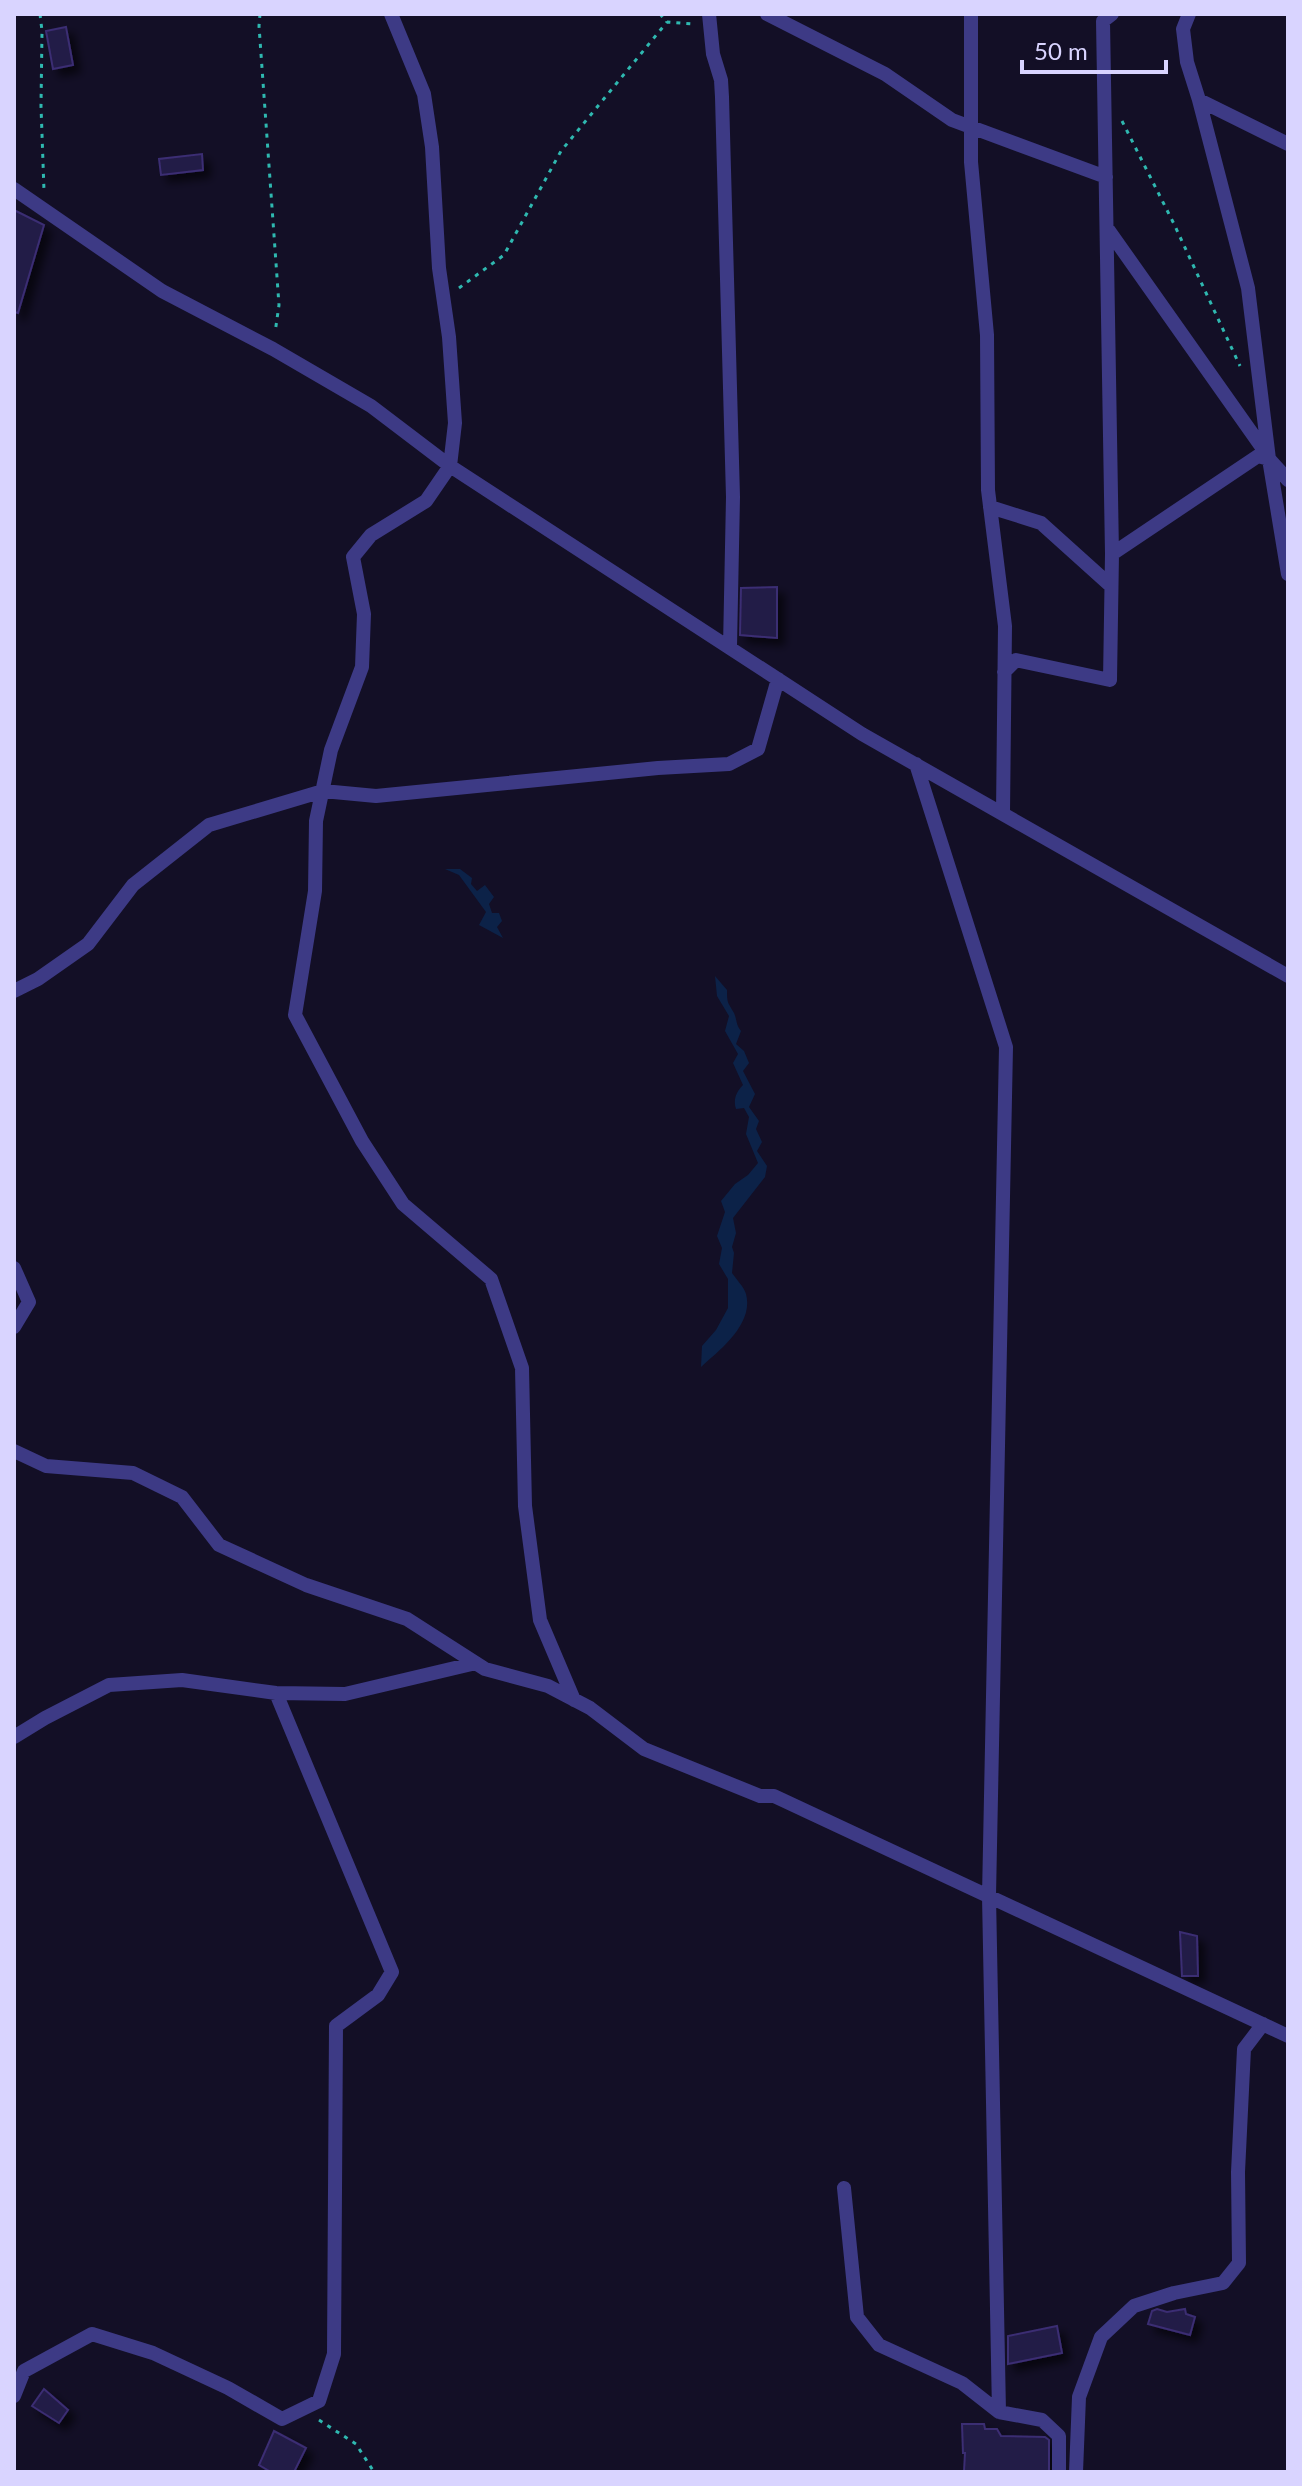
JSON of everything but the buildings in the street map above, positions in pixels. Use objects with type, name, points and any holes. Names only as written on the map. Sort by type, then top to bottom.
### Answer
[{"type":"street","points":[[391,14],[424,94],[432,147],[439,268],[453,374],[455,423],[450,466],[426,501],[371,535],[353,557],[364,614],[362,667],[331,750],[316,821],[315,891],[295,1015],[362,1141],[403,1204],[491,1279],[522,1368],[525,1506],[540,1620],[574,1700]]},
{"type":"street","points":[[767,14],[885,74],[952,120],[1106,177]]},
{"type":"street","points":[[971,14],[971,162],[987,335],[988,490],[1005,626],[1003,813]]},
{"type":"street","points":[[1004,672],[1016,660],[1110,680],[1112,554],[1103,21],[1112,14]]},
{"type":"street","points":[[1189,14],[1183,29],[1187,62],[1248,288],[1269,459],[1288,574]]},
{"type":"street","points":[[709,17],[722,97],[733,497],[730,647]]},
{"type":"street","points":[[1199,100],[1288,144]]},
{"type":"street","points":[[14,189],[162,291],[273,349],[371,406],[450,466],[862,734],[1288,976]]},
{"type":"street","points":[[1106,228],[1269,459],[1288,480]]},
{"type":"street","points":[[1112,554],[1258,456],[1269,459]]},
{"type":"street","points":[[990,507],[1041,523],[1111,586]]},
{"type":"street","points":[[14,991],[38,979],[88,944],[133,885],[209,825],[323,791],[376,796],[658,768],[729,764],[758,749],[778,679]]},
{"type":"street","points":[[916,764],[1006,1047],[989,1896],[999,2412]]},
{"type":"street","points":[[14,1268],[29,1302],[14,1327]]},
{"type":"street","points":[[14,1451],[46,1466],[133,1473],[182,1497],[219,1545],[306,1585],[407,1619],[485,1669],[548,1686],[590,1708],[644,1749],[760,1796],[774,1796],[1288,2036]]},
{"type":"street","points":[[14,1737],[109,1685],[182,1680],[276,1693],[345,1694],[476,1663]]},
{"type":"street","points":[[14,2396],[24,2371],[92,2334],[153,2353],[228,2388],[282,2419],[319,2401],[334,2354],[336,2026],[378,1995],[392,1972],[276,1693]]},
{"type":"street","points":[[1076,2472],[1079,2397],[1101,2337],[1134,2306],[1174,2293],[1223,2283],[1239,2263],[1238,2172],[1244,2049],[1263,2024]]},
{"type":"street","points":[[844,2188],[857,2317],[879,2345],[962,2383],[999,2412],[1042,2420],[1059,2436],[1059,2472]]},
{"type":"path","points":[[40,14],[45,211]]},
{"type":"path","points":[[260,14],[279,305],[273,349]]},
{"type":"path","points":[[660,14],[667,22],[690,25],[709,17]]},
{"type":"path","points":[[443,300],[504,255],[561,151],[667,22]]},
{"type":"path","points":[[1118,113],[1245,377]]},
{"type":"path","points":[[303,2409],[356,2444],[374,2472]]},
{"type":"water","points":[[445,869],[460,869],[472,878],[471,884],[477,891],[485,885],[494,897],[489,904],[492,913],[499,913],[502,921],[497,927],[503,938],[479,925],[486,912],[459,875]]},
{"type":"water","points":[[715,976],[727,990],[728,1003],[741,1031],[736,1044],[744,1051],[749,1063],[743,1071],[755,1094],[749,1107],[759,1121],[756,1129],[762,1142],[757,1151],[767,1166],[765,1177],[733,1218],[736,1233],[732,1247],[732,1273],[746,1294],[745,1316],[734,1335],[701,1367],[702,1346],[716,1330],[728,1308],[728,1279],[719,1264],[722,1248],[717,1236],[725,1212],[721,1201],[758,1163],[746,1134],[749,1117],[744,1108],[736,1109],[735,1106],[736,1096],[743,1085],[733,1063],[738,1054],[725,1031],[729,1016],[717,996]]}]
